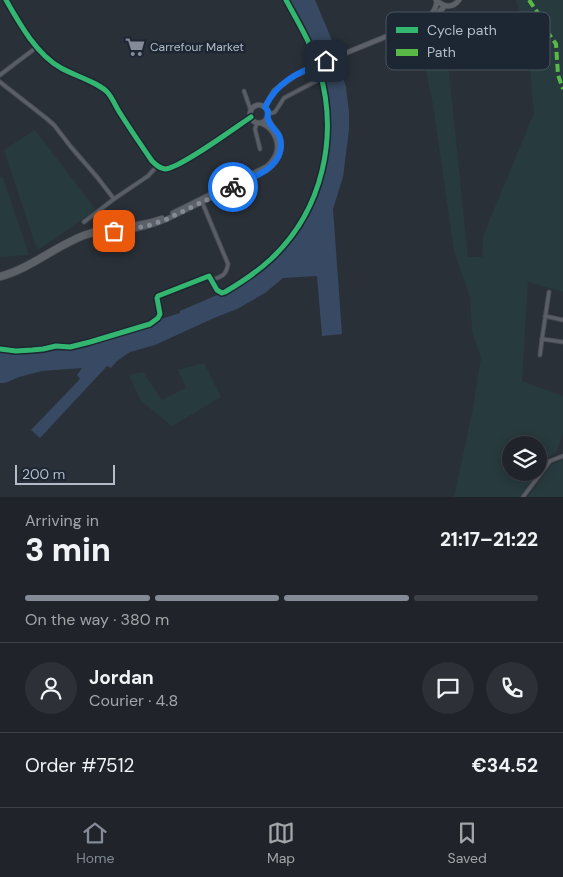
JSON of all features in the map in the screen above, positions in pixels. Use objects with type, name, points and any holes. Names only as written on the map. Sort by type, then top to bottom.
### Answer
[{"type":"main road","points":[[436,0],[445,6],[452,6],[459,0]]},
{"type":"main road","points":[[438,12],[445,6]]},
{"type":"main road","points":[[0,276],[88,232],[132,226],[164,217],[267,170],[279,156],[281,146],[279,137],[265,107],[270,96],[280,85],[311,67],[386,37]]},
{"type":"main road","points":[[201,201],[273,161],[278,143],[274,134],[269,128],[253,121],[251,114],[254,106],[265,107]]},
{"type":"main road","points":[[259,123],[266,121],[268,116]]},
{"type":"street","points":[[6,0],[20,24],[37,47],[53,64],[108,92],[152,161],[164,169],[174,167],[224,136],[251,114],[244,91]]},
{"type":"street","points":[[0,75],[37,47]]},
{"type":"street","points":[[268,116],[275,112],[284,98],[322,78]]},
{"type":"street","points":[[0,82],[50,122],[114,199]]},
{"type":"street","points":[[259,123],[255,130],[260,148]]},
{"type":"street","points":[[84,222],[148,176],[157,166]]},
{"type":"street","points":[[201,201],[228,264],[224,275],[212,280]]},
{"type":"street","points":[[540,355],[549,292]]},
{"type":"street","points":[[545,316],[563,320]]},
{"type":"street","points":[[542,339],[563,342]]},
{"type":"street","points":[[523,497],[550,461],[563,456]]},
{"type":"green space","points":[[516,0],[563,0],[563,292],[528,282],[522,381],[563,396],[563,435],[556,452],[547,459],[547,436],[502,436],[502,481],[531,481],[519,497],[454,497],[472,413],[481,358],[472,331],[470,297],[454,251],[433,105],[426,70],[448,70],[449,72],[468,257],[482,257],[483,236],[534,113],[530,70],[550,70],[550,12],[520,12]]},
{"type":"green space","points":[[35,130],[96,210],[38,250],[4,150]]},
{"type":"green space","points":[[0,177],[3,178],[29,255],[0,257]]},
{"type":"green space","points":[[204,363],[221,397],[172,426],[141,401],[129,375],[143,372],[162,400],[186,388],[178,370]]},
{"type":"green space","points":[[563,460],[563,497],[528,497],[540,481],[547,481],[547,471],[551,465]]},
{"type":"water","points":[[288,0],[315,0],[329,33],[346,87],[349,130],[343,177],[333,209],[342,334],[322,336],[317,276],[283,278],[265,293],[237,309],[155,345],[130,352],[111,368],[107,366],[40,438],[31,430],[80,379],[77,375],[82,368],[42,371],[0,383],[0,351],[32,353],[77,348],[159,322],[161,319],[180,313],[180,311],[217,295],[221,296],[250,279],[275,258],[296,233],[312,204],[323,174],[329,142],[329,109],[323,76],[316,56]]},
{"type":"marked path","points":[[529,0],[537,12]]},
{"type":"marked path","points":[[550,36],[556,44],[558,75],[563,89]]},
{"type":"cycle path","points":[[6,0],[29,38],[44,55],[61,68],[93,83],[108,93],[152,161],[159,167],[165,169],[182,162],[208,147],[251,117]]},
{"type":"cycle path","points":[[0,349],[16,351],[56,346],[70,347],[150,324],[160,314],[158,296],[209,276],[217,290],[222,293],[225,292],[260,268],[289,240],[303,218],[314,195],[322,171],[326,146],[327,120],[325,94],[313,51],[286,0]]},
{"type":"way so far","points":[[114,231],[134,229],[165,220],[233,187]]},
{"type":"place","name":"Carrefour Market","points":[[135,47]]},
{"type":"route","points":[[233,187],[267,170],[279,156],[281,146],[279,137],[269,122],[268,111],[265,107],[270,96],[280,85],[294,76],[326,61]]}]
